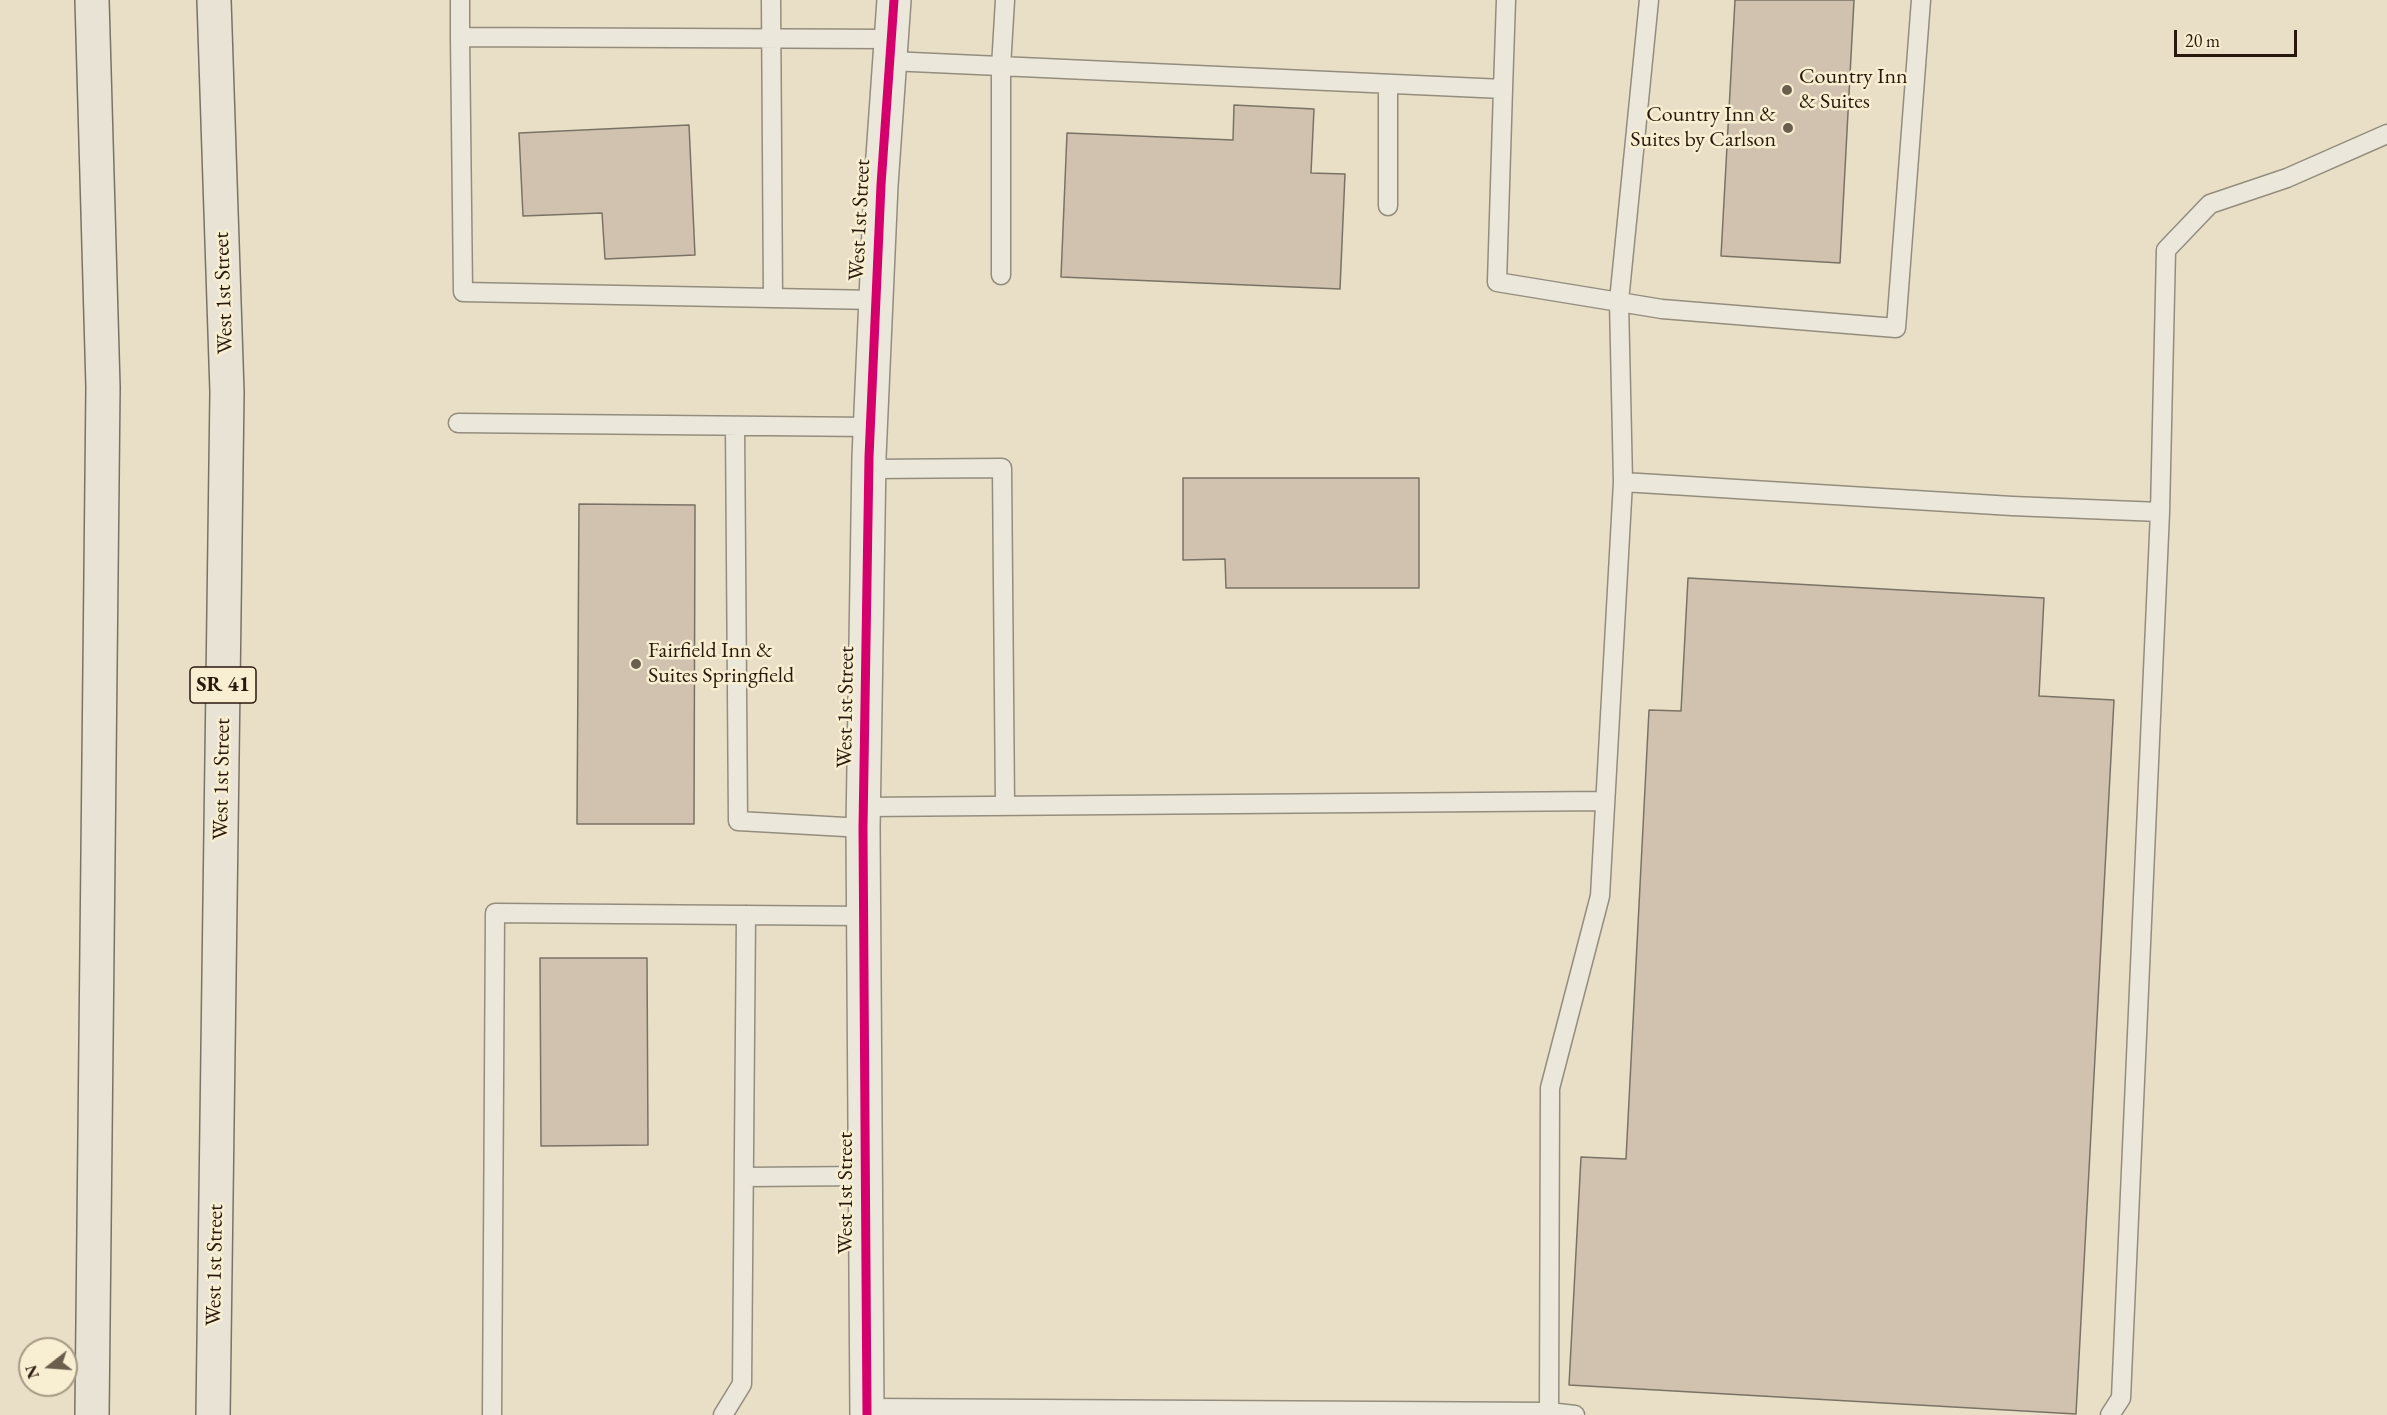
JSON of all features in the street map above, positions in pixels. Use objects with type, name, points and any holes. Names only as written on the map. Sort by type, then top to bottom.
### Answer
[{"type":"main road","points":[[92,0],[103,387],[92,1415]]},
{"type":"main road","name":"West 1st Street","points":[[213,1415],[227,392],[214,0]]},
{"type":"street","name":"West 1st Street","points":[[867,1412],[864,817],[869,469],[881,185],[894,0]]},
{"type":"lane","points":[[460,0],[463,292],[876,300]]},
{"type":"lane","points":[[771,0],[773,298]]},
{"type":"lane","points":[[1001,275],[1001,67],[1005,0]]},
{"type":"lane","points":[[1506,0],[1497,282],[1619,300],[1662,309],[1896,328],[1922,0]]},
{"type":"lane","points":[[1549,1413],[1550,1088],[1600,896],[1623,482],[1619,300],[1649,0]]},
{"type":"lane","points":[[460,37],[771,39],[891,50],[1001,67],[1503,89]]},
{"type":"lane","points":[[1388,84],[1388,206]]},
{"type":"lane","points":[[2110,1415],[2121,1398],[2160,512],[2166,250],[2210,204],[2287,178],[2387,134]]},
{"type":"lane","points":[[458,423],[871,427]]},
{"type":"lane","points":[[735,426],[738,821],[864,817],[1005,806],[1605,801]]},
{"type":"lane","points":[[869,469],[1002,468],[1005,806]]},
{"type":"lane","points":[[1623,482],[2012,506],[2160,512]]},
{"type":"lane","points":[[492,1415],[495,913],[864,916]]},
{"type":"lane","points":[[723,1415],[742,1384],[747,915]]},
{"type":"lane","points":[[744,1176],[866,1176]]},
{"type":"lane","points":[[867,1412],[1549,1413],[1575,1415]]},
{"type":"building","name":"Country Inn & Suites by Carlson","points":[[1735,0],[1854,0],[1840,263],[1721,256]]},
{"type":"building","points":[[1234,105],[1314,109],[1311,173],[1345,174],[1340,289],[1061,277],[1067,133],[1233,140]]},
{"type":"building","points":[[689,125],[695,255],[605,259],[602,213],[523,216],[519,133]]},
{"type":"building","points":[[1183,478],[1419,478],[1419,588],[1226,588],[1225,559],[1183,560]]},
{"type":"building","name":"Fairfield Inn & Suites Springfield","points":[[579,504],[695,505],[694,824],[577,824]]},
{"type":"building","points":[[1688,578],[2044,598],[2039,696],[2114,700],[2076,1414],[1569,1385],[1581,1157],[1626,1159],[1649,710],[1681,711]]},
{"type":"building","points":[[540,958],[647,958],[648,1145],[541,1146]]},
{"type":"cycle path","points":[[867,1415],[863,828],[869,457],[881,185],[894,0]]},
{"type":"place","name":"Country Inn & Suites","points":[[1787,90]]},
{"type":"place","name":"Country Inn & Suites by Carlson","points":[[1788,128]]},
{"type":"place","name":"Fairfield Inn & Suites Springfield","points":[[636,664]]}]
